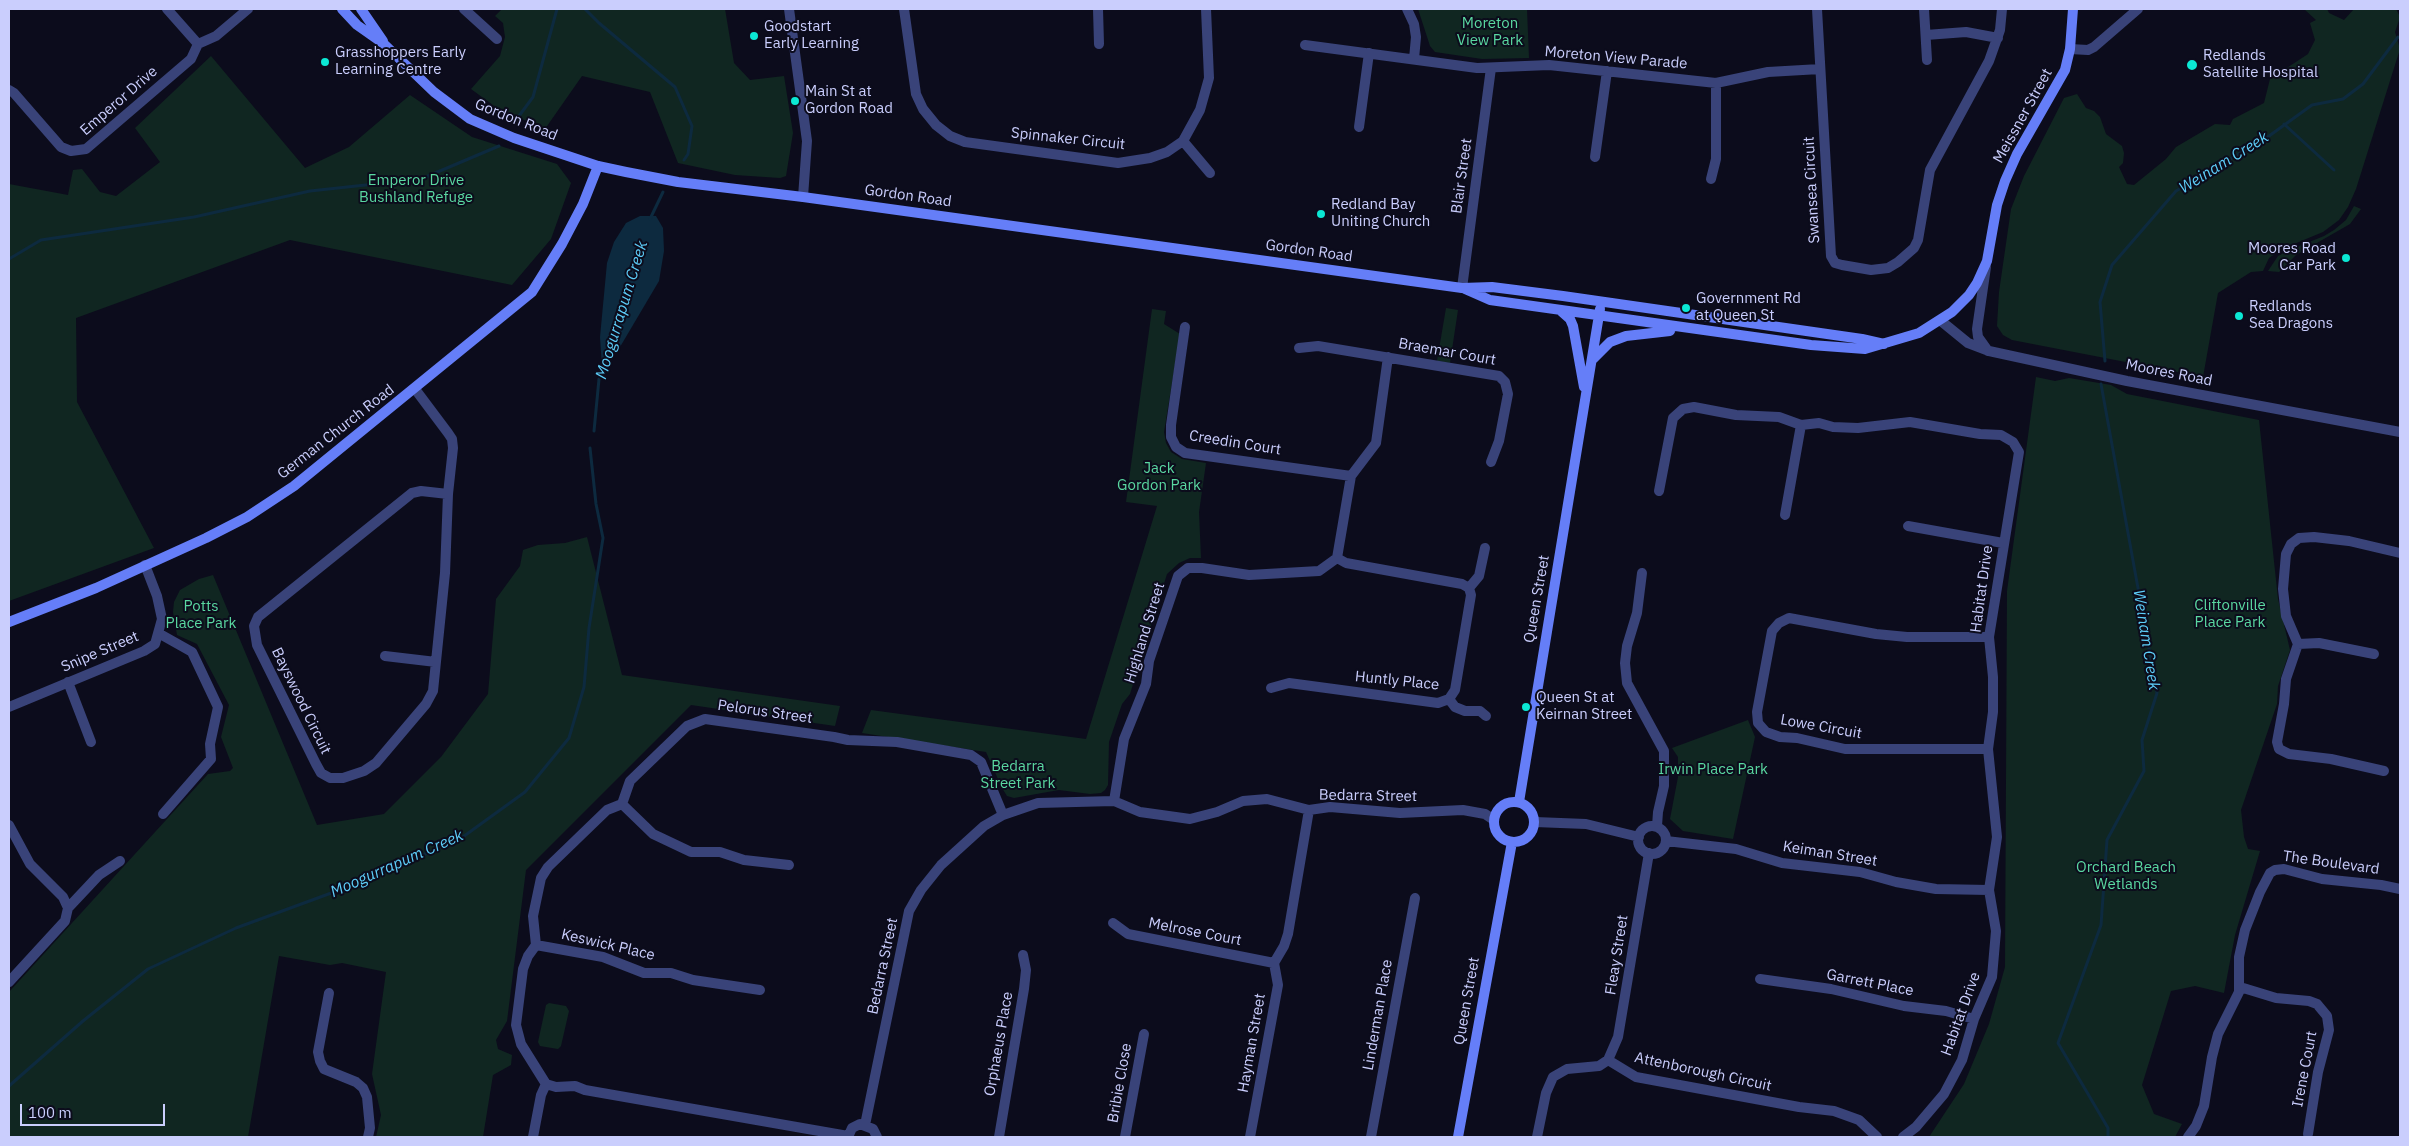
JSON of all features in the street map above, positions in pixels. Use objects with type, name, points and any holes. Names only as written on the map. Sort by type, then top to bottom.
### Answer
[{"type":"street","points":[[167,9],[198,44]]},
{"type":"street","name":"Emperor Drive","points":[[9,90],[14,92],[61,147],[72,151],[86,149],[191,59],[198,44],[216,36],[248,9]]},
{"type":"street","name":"Gordon Road","points":[[342,9],[357,26],[384,44],[434,92],[470,119],[514,138],[598,166],[678,182],[803,197],[1462,288],[1492,287],[1862,339],[1884,344]]},
{"type":"street","name":"Gordon Road","points":[[361,9],[384,44]]},
{"type":"street","points":[[464,9],[498,39]]},
{"type":"street","points":[[789,9],[807,141],[803,197]]},
{"type":"street","name":"Spinnaker Circuit","points":[[904,9],[916,94],[923,109],[936,125],[950,136],[965,142],[1118,163],[1150,158],[1167,152],[1183,141]]},
{"type":"street","points":[[1098,9],[1099,44]]},
{"type":"street","points":[[1206,9],[1209,78],[1200,110],[1183,141],[1210,174]]},
{"type":"street","points":[[1407,9],[1414,24],[1416,37],[1414,59]]},
{"type":"street","name":"Swansea Circuit","points":[[1818,9],[1831,256],[1835,263],[1852,268],[1871,270],[1888,268],[1907,255],[1918,240],[1930,170],[1989,61],[1998,38],[2002,9]]},
{"type":"street","points":[[1924,9],[1927,60]]},
{"type":"street","name":"Meissner Street","points":[[1688,329],[1792,343],[1865,349],[1915,335],[1941,321],[1969,295],[1987,261],[1997,204],[2005,181],[2017,154],[2065,70],[2070,49],[2074,9]]},
{"type":"street","points":[[2070,49],[2088,50],[2094,47],[2138,9]]},
{"type":"street","points":[[1926,35],[1972,32],[1998,38]]},
{"type":"street","name":"Moreton View Parade","points":[[1305,45],[1491,68],[1549,65],[1716,83],[1768,72],[1820,69]]},
{"type":"street","points":[[1359,127],[1369,53]]},
{"type":"street","name":"Blair Street","points":[[1462,288],[1491,68]]},
{"type":"street","points":[[1595,157],[1608,71]]},
{"type":"street","points":[[1710,179],[1716,159],[1716,83]]},
{"type":"street","name":"German Church Road","points":[[9,622],[145,566],[206,538],[255,512],[294,486],[532,292],[562,244],[583,204],[598,166]]},
{"type":"street","points":[[1987,261],[1977,329],[1978,337],[1988,351]]},
{"type":"street","name":"Gordon Road","points":[[1462,288],[1490,300],[1688,329]]},
{"type":"street","name":"Queen Street","points":[[1519,802],[1601,302]]},
{"type":"street","name":"Queen Street","points":[[1561,311],[1573,326],[1582,365],[1586,400]]},
{"type":"street","name":"Moores Road","points":[[1941,321],[1968,343],[1988,351],[2076,371],[2400,432]]},
{"type":"street","name":"Creedin Court","points":[[1185,327],[1171,425],[1171,437],[1176,447],[1185,453],[1351,476]]},
{"type":"street","points":[[1592,362],[1610,342],[1626,336],[1688,329]]},
{"type":"street","name":"Braemar Court","points":[[1300,348],[1318,346],[1499,376],[1505,382],[1508,394],[1499,441],[1491,462]]},
{"type":"street","points":[[1388,357],[1376,443],[1351,476],[1337,558],[1346,563],[1462,584],[1469,588],[1479,576],[1485,548]]},
{"type":"street","name":"Bayswood Circuit","points":[[415,389],[452,439],[448,494],[446,573],[432,691],[426,704],[376,763],[343,778],[330,778],[321,773],[316,764],[257,645],[254,626],[258,617],[412,493],[448,494]]},
{"type":"street","name":"Habitat Drive","points":[[1659,492],[1673,418],[1683,409],[1694,407],[1736,415],[1779,417],[1801,425],[1819,424],[1833,427],[1858,428],[1910,422],[1980,434],[2001,435],[2014,442],[2019,452],[1989,637],[1993,677],[1993,712],[1988,749],[1997,837],[1989,890],[1995,918],[1992,977],[1974,1019],[1962,1060],[1944,1094],[1916,1127],[1903,1137]]},
{"type":"street","points":[[1786,515],[1801,425]]},
{"type":"street","points":[[1908,526],[2003,543]]},
{"type":"street","points":[[2384,770],[2330,759],[2289,754],[2279,749],[2277,742],[2284,704],[2286,679],[2298,644],[2286,616],[2282,589],[2286,554],[2291,544],[2299,538],[2314,537],[2349,541],[2400,553]]},
{"type":"street","name":"Highland Street","points":[[1114,802],[1124,739],[1146,684],[1149,661],[1178,576],[1188,568],[1249,574],[1319,571],[1337,558]]},
{"type":"street","name":"Snipe Street","points":[[9,707],[144,651],[155,644],[160,634],[162,620],[145,566]]},
{"type":"street","points":[[1642,573],[1637,613],[1627,646],[1625,664],[1627,683],[1664,751],[1664,786],[1657,826],[1665,834],[1666,842],[1661,851],[1649,853],[1640,846],[1639,837],[1646,827],[1657,826]]},
{"type":"street","name":"Huntly Place","points":[[1271,688],[1289,683],[1438,703],[1449,699],[1455,690],[1471,595],[1469,588]]},
{"type":"street","name":"Lowe Circuit","points":[[1988,749],[1845,749],[1797,738],[1780,737],[1766,732],[1758,723],[1757,712],[1772,631],[1779,623],[1788,618],[1876,634],[1907,637],[1989,637]]},
{"type":"street","points":[[160,634],[192,652],[216,699],[218,714],[210,744],[211,759],[163,814]]},
{"type":"street","points":[[2298,644],[2319,643],[2374,654]]},
{"type":"street","points":[[385,656],[436,662]]},
{"type":"street","points":[[68,682],[91,742]]},
{"type":"street","points":[[1449,699],[1455,707],[1480,711],[1486,716]]},
{"type":"street","name":"Pelorus Street","points":[[622,804],[630,781],[686,726],[705,719],[834,736],[848,740],[898,742],[971,755],[981,762],[1003,814]]},
{"type":"street","name":"Bedarra Street","points":[[865,1124],[909,911],[921,890],[941,865],[984,826],[1003,814],[1038,803],[1114,802],[1140,812],[1177,819],[1190,819],[1206,816],[1253,799],[1267,799],[1309,810],[1330,807],[1400,813],[1464,810],[1485,814],[1494,820]]},
{"type":"street","points":[[1519,802],[1529,808],[1534,822],[1529,836],[1524,840],[1512,842],[1501,837],[1494,826],[1494,820],[1505,803],[1519,802]]},
{"type":"street","points":[[789,865],[744,860],[720,852],[690,852],[653,834],[622,804],[606,810],[548,867],[541,878],[533,916],[536,945],[528,956],[523,969],[516,1025],[521,1044],[546,1084],[556,1087],[575,1086],[585,1090],[848,1137],[856,1126],[865,1124],[873,1129],[877,1137]]},
{"type":"street","points":[[1274,963],[1284,946],[1288,934],[1309,810]]},
{"type":"street","points":[[1534,822],[1586,824],[1639,837]]},
{"type":"street","points":[[9,824],[30,864],[63,897],[68,908]]},
{"type":"street","name":"Queen Street","points":[[1458,1137],[1512,842]]},
{"type":"street","name":"Keiman Street","points":[[1666,842],[1736,849],[1782,863],[1860,872],[1896,882],[1936,889],[1989,890]]},
{"type":"street","name":"Fleay Street","points":[[1608,1060],[1618,1038],[1649,853]]},
{"type":"street","points":[[9,982],[64,921],[68,908],[99,875],[120,861]]},
{"type":"street","name":"The Boulevard","points":[[2188,1137],[2196,1126],[2204,1106],[2218,1034],[2240,987],[2239,957],[2245,930],[2260,892],[2272,871],[2284,869],[2322,878],[2400,889]]},
{"type":"street","name":"Linderman Place","points":[[1371,1137],[1415,898]]},
{"type":"street","name":"Melrose Court","points":[[1113,923],[1128,934],[1274,963]]},
{"type":"street","name":"Keswick Place","points":[[536,945],[603,957],[644,972],[671,973],[692,980],[760,990]]},
{"type":"street","name":"Orphaeus Place","points":[[999,1137],[1024,989],[1026,970],[1023,955]]},
{"type":"street","name":"Hayman Street","points":[[1250,1137],[1278,985],[1274,963]]},
{"type":"street","name":"Garrett Place","points":[[1760,979],[1831,989],[1904,1006],[1946,1011],[1974,1019]]},
{"type":"street","name":"Irene Court","points":[[2240,987],[2267,996],[2309,1001],[2318,1004],[2327,1016],[2329,1030],[2318,1072],[2308,1134]]},
{"type":"street","points":[[329,993],[318,1052],[320,1061],[324,1069],[356,1082],[363,1088],[367,1097],[370,1128],[368,1137]]},
{"type":"street","name":"Bribie Close","points":[[1125,1137],[1144,1034]]},
{"type":"street","points":[[1537,1137],[1546,1093],[1553,1078],[1567,1069],[1599,1066],[1608,1060]]},
{"type":"street","name":"Attenborough Circuit","points":[[1608,1060],[1636,1077],[1799,1107],[1834,1111],[1859,1120],[1877,1137]]},
{"type":"street","points":[[533,1137],[541,1095],[546,1084]]},
{"type":"green space","points":[[502,9],[725,9],[734,63],[750,80],[784,76],[793,133],[786,176],[780,178],[735,175],[678,163],[650,92],[582,76],[545,129],[497,108],[471,89],[500,56],[505,37],[503,23],[495,16]]},
{"type":"green space","name":"Moreton View Park","points":[[1418,9],[1527,9],[1529,58],[1482,59],[1435,52],[1430,46]]},
{"type":"green space","points":[[2304,9],[2327,9],[2329,13],[2344,20],[2354,9],[2396,9],[2400,17],[2395,32],[2400,49],[2356,189],[2348,207],[2339,220],[2323,232],[2282,249],[2269,258],[2263,271],[2251,272],[2218,293],[2203,377],[2012,340],[2003,335],[1997,326],[1999,292],[2011,209],[2024,176],[2064,98],[2077,94],[2086,108],[2094,111],[2100,117],[2106,134],[2122,146],[2124,153],[2123,163],[2119,167],[2127,184],[2134,185],[2166,159],[2176,147],[2215,124],[2230,125],[2233,119],[2264,103],[2270,79],[2308,54],[2315,40],[2310,23],[2316,20]]},
{"type":"green space","name":"Emperor Drive Bushland Refuge","points":[[211,56],[305,168],[349,147],[410,95],[472,137],[557,164],[571,183],[551,239],[512,285],[290,240],[76,318],[77,402],[154,548],[9,601],[9,184],[68,195],[73,170],[82,169],[100,192],[116,196],[160,162],[135,128]]},
{"type":"green space","points":[[2354,206],[2361,209],[2350,224],[2296,255],[2279,272],[2268,271],[2278,256],[2334,230],[2346,220]]},
{"type":"green space","points":[[1446,308],[1458,310],[1450,363],[1437,361]]},
{"type":"green space","name":"Jack Gordon Park","points":[[1152,309],[1166,311],[1164,324],[1180,334],[1164,432],[1166,443],[1171,452],[1182,459],[1206,463],[1199,512],[1201,558],[1190,558],[1179,563],[1167,574],[1130,694],[1122,704],[1109,742],[1108,785],[1105,790],[1101,793],[1090,794],[1059,790],[1014,798],[1007,796],[1002,788],[986,752],[862,733],[871,710],[1086,739],[1157,506],[1126,502]]},
{"type":"green space","name":"Orchard Beach Wetlands","points":[[2036,377],[2055,381],[2069,378],[2111,385],[2127,394],[2259,420],[2278,599],[2290,650],[2278,686],[2277,704],[2241,810],[2244,837],[2248,849],[2260,851],[2235,935],[2224,993],[2195,986],[2171,991],[2142,1085],[2154,1114],[2182,1124],[2175,1137],[1929,1137],[1964,1084],[1989,1024],[2005,967],[2007,591]]},
{"type":"green space","name":"Potts Place Park","points":[[587,537],[622,675],[840,706],[835,726],[691,705],[526,870],[507,1021],[496,1040],[498,1049],[512,1055],[511,1065],[493,1075],[483,1137],[376,1137],[381,1115],[372,1074],[386,972],[342,963],[330,965],[279,956],[248,1137],[9,1137],[9,992],[208,774],[230,771],[233,768],[221,737],[229,705],[197,644],[177,635],[173,612],[174,602],[180,590],[199,579],[213,575],[317,825],[384,814],[441,757],[488,694],[496,599],[520,566],[523,550],[538,545],[565,543]]},
{"type":"green space","name":"Irwin Place Park","points":[[1748,720],[1755,737],[1733,839],[1683,831],[1670,819],[1678,777],[1678,757],[1672,748]]},
{"type":"green space","points":[[549,1003],[566,1006],[569,1011],[561,1046],[558,1049],[540,1046],[538,1042],[546,1005]]},
{"type":"water","points":[[640,216],[656,216],[663,228],[664,251],[659,281],[620,347],[602,368],[600,337],[607,263],[614,242],[626,223]]},
{"type":"waterway","name":"Moogurrapum Creek","points":[[519,116],[533,97],[557,9]]},
{"type":"waterway","name":"Moogurrapum Creek","points":[[585,9],[675,87],[692,126],[688,154],[684,160]]},
{"type":"waterway","name":"Weinam Creek","points":[[2105,361],[2100,302],[2112,265],[2176,191],[2269,136],[2312,105],[2343,99],[2363,84],[2398,37]]},
{"type":"waterway","points":[[2284,124],[2334,170]]},
{"type":"waterway","points":[[9,259],[41,240],[194,217],[310,191],[421,179],[499,146]]},
{"type":"waterway","name":"Moogurrapum Creek","points":[[650,219],[663,192]]},
{"type":"waterway","name":"Moogurrapum Creek","points":[[594,431],[599,379],[606,363]]},
{"type":"waterway","name":"Weinam Creek","points":[[2101,384],[2157,693],[2142,740],[2144,771],[2107,840],[2101,925],[2058,1043],[2108,1128],[2108,1137]]},
{"type":"waterway","name":"Moogurrapum Creek","points":[[9,1086],[83,1021],[148,969],[236,928],[353,885],[460,839],[525,792],[569,738],[584,687],[589,628],[603,538],[596,504],[590,448]]},
{"type":"place","name":"Goodstart Early Learning","points":[[754,36]]},
{"type":"place","name":"Grasshoppers Early Learning Centre","points":[[325,62]]},
{"type":"place","name":"Redlands Satellite Hospital","points":[[2192,65]]},
{"type":"place","name":"Main St at Gordon Road","points":[[795,101]]},
{"type":"place","name":"Redland Bay Uniting Church","points":[[1321,214]]},
{"type":"place","name":"Moores Road Car Park","points":[[2346,258]]},
{"type":"place","name":"Government Rd at Queen St","points":[[1686,308]]},
{"type":"place","name":"Redlands Sea Dragons","points":[[2239,316]]},
{"type":"place","name":"Queen St at Keirnan Street","points":[[1526,707]]},
{"type":"park label","name":"Cliftonville Place Park","points":[[2230,614]]},
{"type":"park label","name":"Bedarra Street Park","points":[[1018,776]]}]
